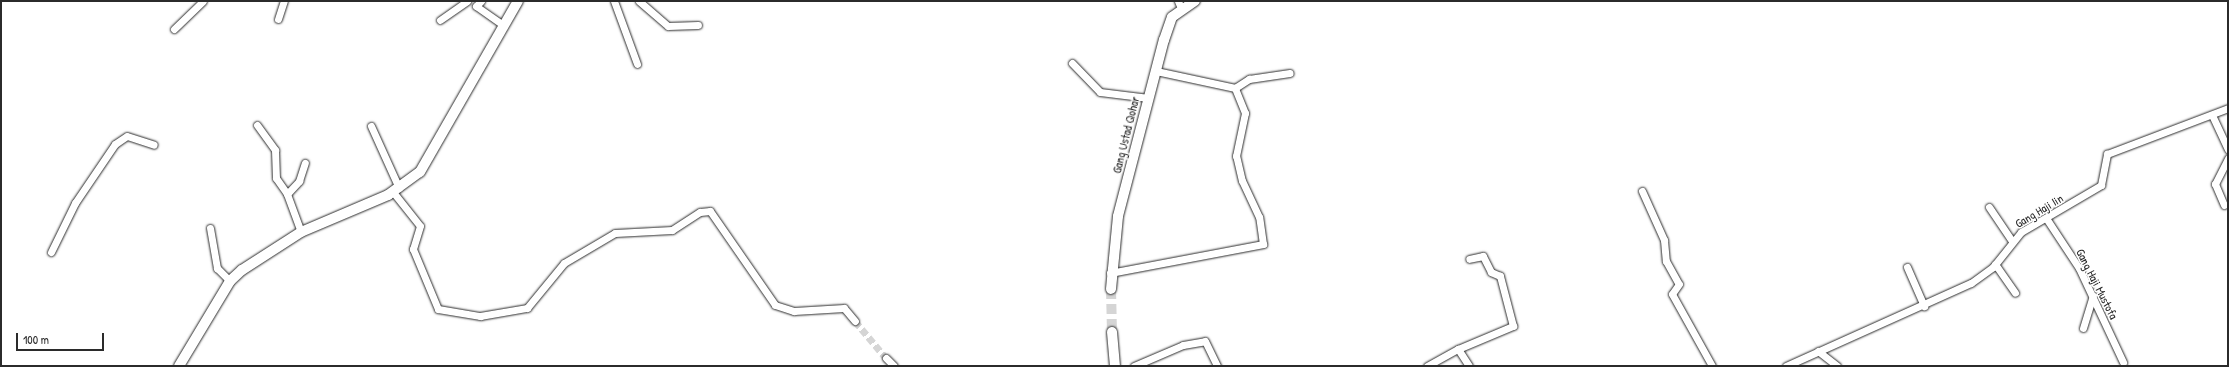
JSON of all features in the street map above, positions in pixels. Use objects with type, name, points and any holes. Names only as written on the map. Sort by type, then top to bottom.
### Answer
[{"type":"street","points":[[174,29],[203,1]]},
{"type":"street","points":[[278,19],[284,1]]},
{"type":"street","points":[[440,20],[467,1],[478,3],[502,24]]},
{"type":"street","points":[[179,366],[227,280],[299,230],[362,209],[396,190],[426,165],[502,24],[518,1]]},
{"type":"street","points":[[614,1],[638,64]]},
{"type":"street","points":[[639,1],[668,26],[698,25]]},
{"type":"street","name":"Gang Ustad Qohar","points":[[1111,289],[1110,273],[1118,216],[1168,28],[1180,5],[1195,1]]},
{"type":"street","points":[[1072,63],[1100,92],[1149,98]]},
{"type":"street","points":[[1156,71],[1235,88],[1249,78],[1290,73]]},
{"type":"street","points":[[1110,273],[1263,244],[1259,217],[1242,181],[1236,156],[1245,113],[1235,88]]},
{"type":"street","name":"Gang Haji Iin","points":[[1786,366],[1924,306],[1971,283],[1996,264],[2012,241],[2046,218],[2101,185],[2107,154],[2228,108]]},
{"type":"street","points":[[2212,115],[2228,150]]},
{"type":"street","points":[[257,126],[275,150],[276,178],[287,194],[299,230]]},
{"type":"street","points":[[371,126],[396,190],[420,226],[413,250],[438,309],[480,316],[527,308],[564,263],[615,233],[672,230],[700,212],[710,211],[775,305],[794,311],[844,308],[855,320]]},
{"type":"street","points":[[51,252],[75,203],[115,144],[127,136],[154,145]]},
{"type":"street","points":[[2224,205],[2215,184],[2228,158]]},
{"type":"street","points":[[287,194],[299,181],[306,163]]},
{"type":"street","points":[[1642,192],[1664,240],[1666,261],[1679,284],[1672,294],[1712,366]]},
{"type":"street","points":[[1989,207],[2012,241]]},
{"type":"street","name":"Gang Haji Mustofa","points":[[2046,218],[2093,296],[2124,362]]},
{"type":"street","points":[[210,228],[219,273],[227,280]]},
{"type":"street","points":[[1427,366],[1458,349],[1513,326],[1500,276],[1491,272],[1483,256],[1470,259]]},
{"type":"street","points":[[1996,264],[2015,293]]},
{"type":"street","points":[[1907,267],[1924,306]]},
{"type":"street","points":[[2083,328],[2093,296]]},
{"type":"street","points":[[1112,332],[1115,366]]},
{"type":"street","points":[[1134,366],[1196,341],[1207,344],[1217,366]]},
{"type":"street","points":[[1458,349],[1469,366]]},
{"type":"street","points":[[1818,351],[1837,366]]},
{"type":"street","points":[[886,358],[894,366]]},
{"type":"tunnel","points":[[1111,289],[1112,332]]},
{"type":"tunnel","points":[[855,321],[886,358]]}]
